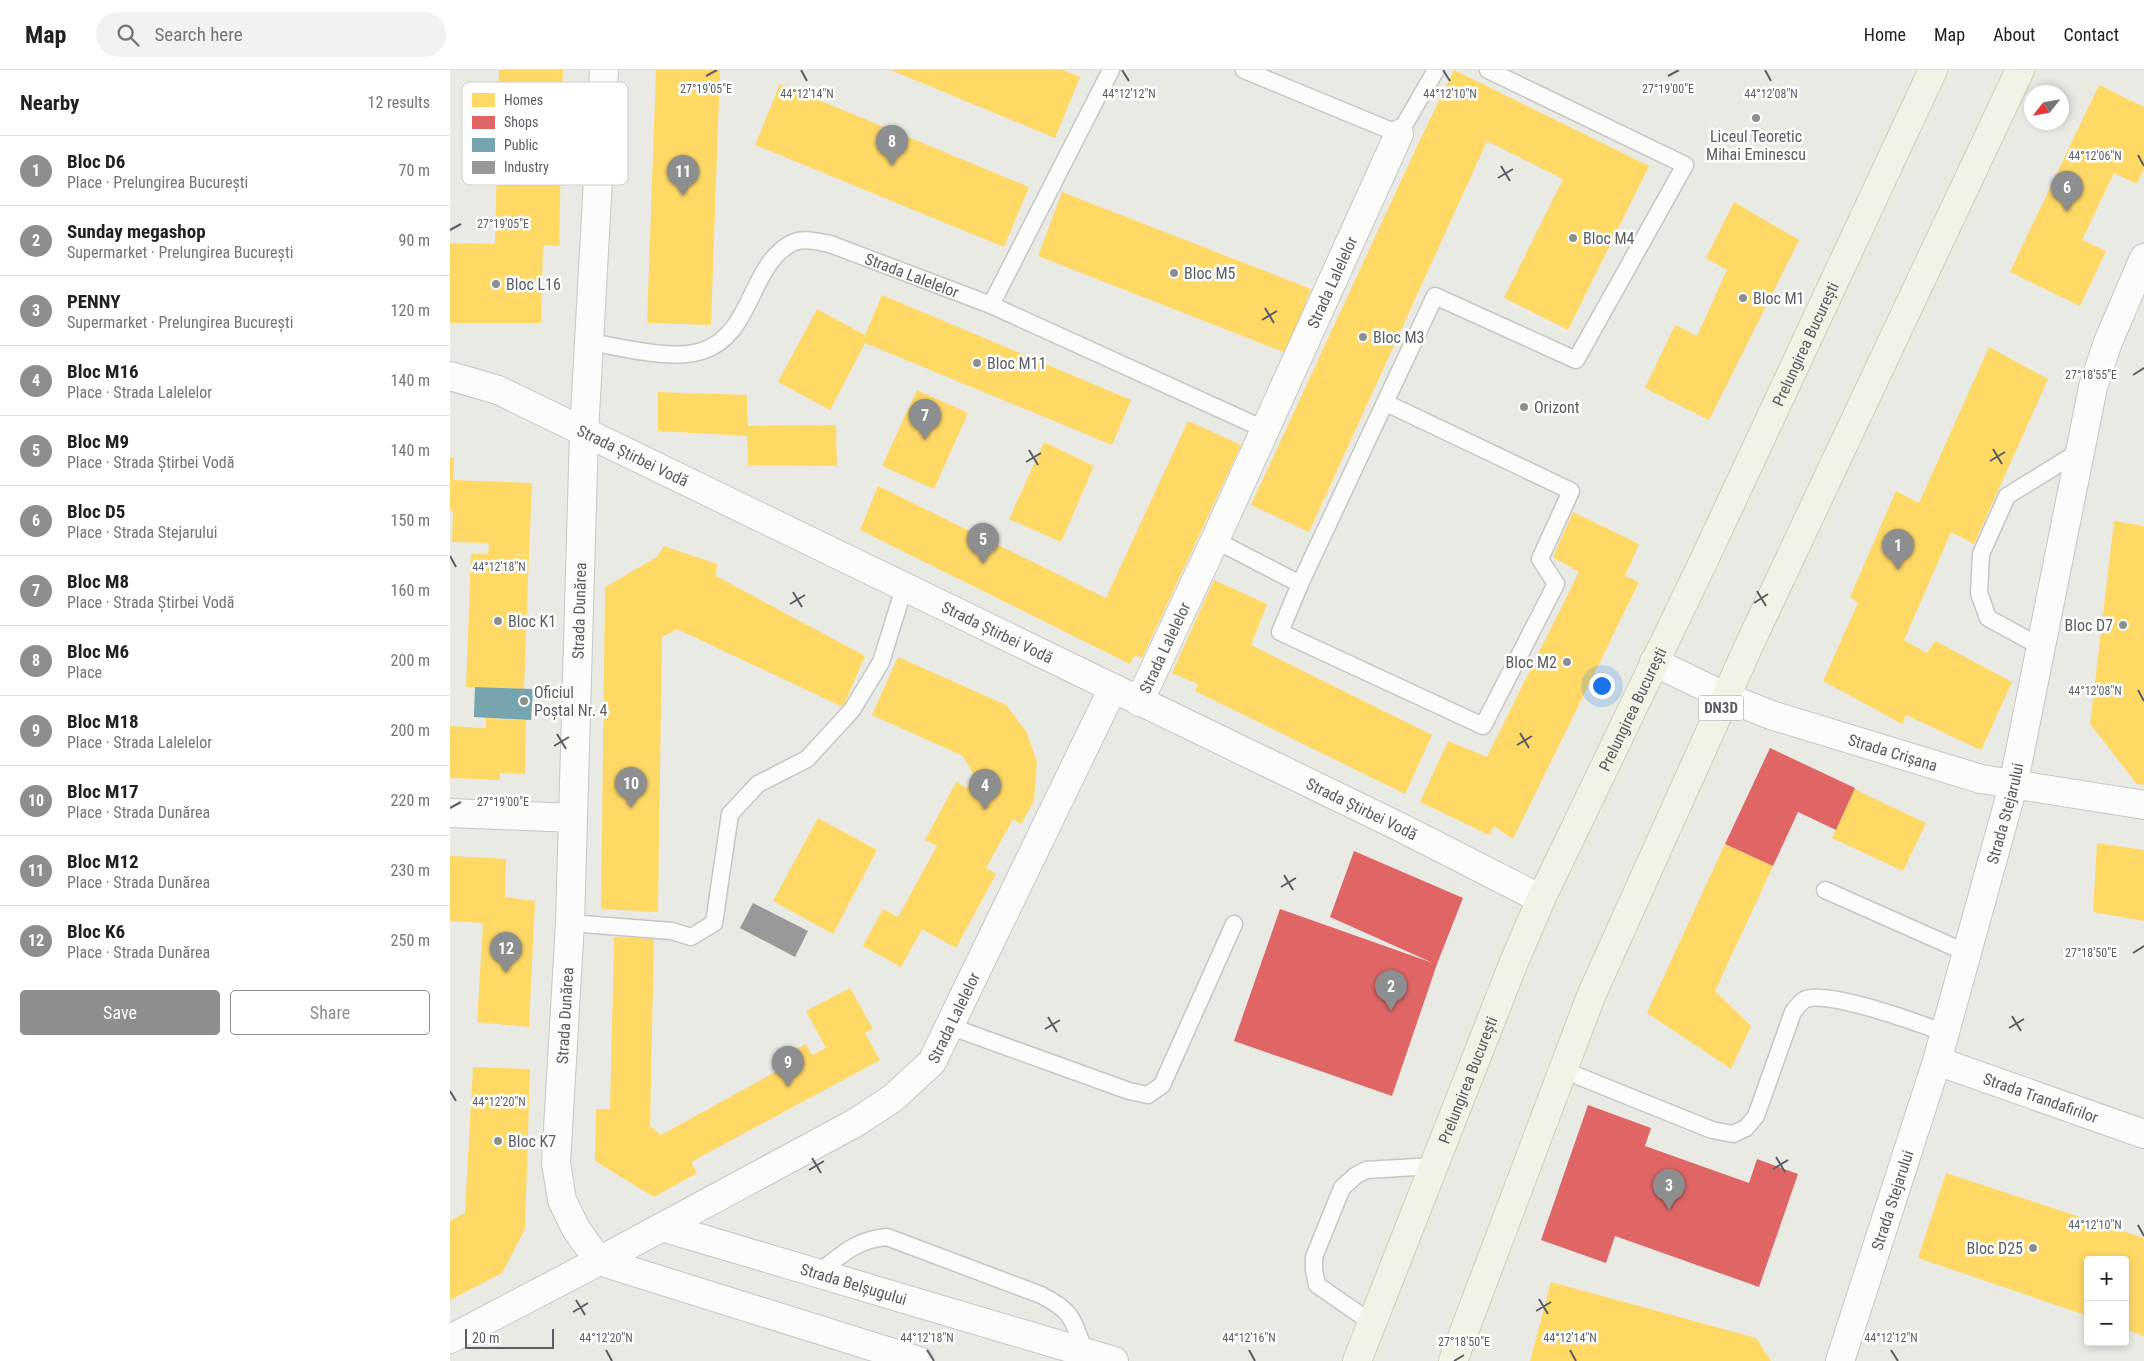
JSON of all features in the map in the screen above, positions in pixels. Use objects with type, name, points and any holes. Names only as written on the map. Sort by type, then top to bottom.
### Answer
[{"type":"main road","name":"Prelungirea București","points":[[1357,1361],[1514,962],[1541,899],[1933,70]]},
{"type":"main road","name":"DN3D","points":[[1454,1361],[1591,996],[1726,698],[2020,70]]},
{"type":"street","name":"Strada Lalelelor","points":[[1139,702],[1266,430],[1399,134]]},
{"type":"street","name":"Strada Dunărea","points":[[598,185],[584,433],[570,923],[556,1163],[562,1200],[576,1229],[599,1261]]},
{"type":"street","name":"Strada Stejarului","points":[[1840,1361],[1937,1061],[2014,786],[2093,387],[2108,342],[2144,258]]},
{"type":"street","name":"Strada Știrbei Vodă","points":[[450,376],[498,390],[1400,828],[1541,899]]},
{"type":"street","name":"Strada Crișana","points":[[1654,662],[1726,698],[1771,716],[1981,779],[2014,786],[2144,805]]},
{"type":"street","name":"Strada Lalelelor","points":[[662,1227],[855,1123],[893,1098],[932,1062],[1113,688]]},
{"type":"street","points":[[450,813],[573,818]]},
{"type":"street","name":"Strada Trandafirilor","points":[[1937,1061],[2144,1134]]},
{"type":"street","points":[[450,1339],[662,1227]]},
{"type":"street","name":"Strada Belșugului","points":[[662,1227],[1114,1361]]},
{"type":"street","points":[[599,1261],[919,1361]]},
{"type":"lane","points":[[1244,70],[1399,134],[1436,70]]},
{"type":"lane","points":[[1386,403],[1571,491],[1540,560],[1556,584],[1484,726],[1280,632],[1300,584],[1435,296],[1576,360],[1685,165],[1488,70]]},
{"type":"lane","points":[[991,306],[1107,71]]},
{"type":"lane","name":"Strada Lalelelor","points":[[589,342],[664,353],[688,354],[703,351],[720,343],[733,330],[771,262],[793,242],[812,240],[830,244],[991,306],[1266,430]]},
{"type":"lane","points":[[2041,647],[1988,618],[1979,593],[1981,554],[2007,496],[2080,450]]},
{"type":"lane","points":[[1215,540],[1300,584]]},
{"type":"lane","points":[[570,923],[672,931],[690,937],[714,924],[730,814],[758,784],[807,759],[852,710],[881,662],[904,588]]},
{"type":"lane","points":[[1824,890],[1967,953]]},
{"type":"lane","points":[[949,1026],[1129,1092],[1148,1095],[1162,1086],[1234,924]]},
{"type":"lane","points":[[1563,1070],[1712,1130],[1733,1134],[1746,1128],[1756,1116],[1788,1024],[1793,1012],[1804,1000],[1818,997],[1839,1000],[1916,1022],[1945,1033]]},
{"type":"lane","points":[[1372,1323],[1317,1285],[1314,1257],[1342,1188],[1355,1176],[1366,1170],[1433,1166]]},
{"type":"lane","points":[[818,1273],[856,1245],[869,1238],[887,1237],[1041,1295],[1061,1306],[1070,1315],[1085,1352]]},
{"type":"building: Homes","name":"Bloc L16","points":[[499,70],[563,70],[563,82],[499,82]]},
{"type":"building: Homes","points":[[656,70],[720,70],[711,325],[647,323]]},
{"type":"building: Homes","points":[[891,70],[1063,70],[1080,77],[1055,138]]},
{"type":"building: Homes","points":[[1454,70],[1649,166],[1568,330],[1504,298],[1563,179],[1487,141],[1309,532],[1251,505]]},
{"type":"building: Homes","points":[[780,84],[1029,187],[1004,247],[755,145]]},
{"type":"building: Homes","points":[[2099,85],[2144,107],[2144,169],[2137,184],[2114,173],[2082,240],[2106,251],[2080,306],[2010,272]]},
{"type":"building: Homes","name":"Bloc L16","points":[[496,185],[560,185],[559,246],[543,245],[541,323],[450,323],[450,243],[495,244]]},
{"type":"building: Homes","name":"Bloc M5","points":[[1062,192],[1311,289],[1286,353],[1038,256]]},
{"type":"building: Homes","name":"Bloc M1","points":[[1734,202],[1799,240],[1709,420],[1645,388],[1675,325],[1697,336],[1727,270],[1706,258]]},
{"type":"building: Homes","name":"Bloc M11","points":[[882,295],[1131,400],[1112,445],[865,343],[830,410],[778,382],[817,309],[865,335]]},
{"type":"building: Homes","points":[[1989,347],[2048,379],[1974,544],[1951,532],[1904,640],[1927,653],[1935,641],[2012,682],[1981,750],[1906,715],[1902,724],[1823,681],[1858,603],[1850,597],[1896,491],[1919,503]]},
{"type":"building: Homes","points":[[917,390],[968,413],[934,489],[882,466]]},
{"type":"building: Homes","points":[[658,392],[747,395],[748,426],[836,425],[837,466],[748,465],[747,436],[658,431]]},
{"type":"building: Homes","points":[[1188,421],[1241,445],[1142,658],[1135,655],[1130,664],[860,530],[878,486],[1106,598]]},
{"type":"building: Homes","points":[[1044,442],[1094,466],[1061,542],[1009,519]]},
{"type":"building: Homes","points":[[450,457],[454,458],[453,492],[454,480],[532,483],[529,555],[508,554],[529,556],[524,689],[466,687],[471,554],[488,554],[489,543],[452,542],[453,511],[450,510]]},
{"type":"building: Homes","name":"Bloc M2","points":[[1573,512],[1639,544],[1625,576],[1639,582],[1513,839],[1494,826],[1489,835],[1420,802],[1448,741],[1487,757],[1579,572],[1553,557]]},
{"type":"building: Homes","name":"Bloc D7","points":[[2114,521],[2144,526],[2144,785],[2137,784],[2090,724]]},
{"type":"building: Homes","points":[[664,546],[717,564],[716,576],[865,656],[843,707],[677,629],[662,637],[658,912],[601,909],[605,587],[657,557]]},
{"type":"building: Homes","points":[[1214,580],[1267,604],[1251,645],[1432,735],[1405,794],[1195,691],[1198,684],[1172,673]]},
{"type":"building: Homes","points":[[898,657],[1006,705],[1026,731],[1037,762],[1034,801],[1021,824],[1013,819],[986,868],[996,874],[956,948],[922,929],[901,967],[863,946],[883,909],[898,917],[937,846],[925,840],[956,782],[967,788],[974,775],[963,756],[872,715]]},
{"type":"building: Homes","points":[[486,718],[526,720],[525,774],[500,773],[500,780],[450,778],[450,726],[486,728]]},
{"type":"building: Homes","points":[[1854,789],[1926,823],[1903,871],[1832,838]]},
{"type":"building: Homes","points":[[818,818],[877,850],[833,934],[773,901]]},
{"type":"building: Homes","points":[[2097,843],[2144,850],[2144,921],[2093,912]]},
{"type":"building: Homes","points":[[1725,844],[1773,866],[1715,991],[1751,1026],[1731,1069],[1647,1013]]},
{"type":"building: Homes","points":[[450,856],[506,859],[505,897],[535,901],[529,1027],[477,1022],[483,923],[450,921]]},
{"type":"building: Homes","points":[[614,937],[654,938],[650,1126],[661,1135],[786,1066],[781,1057],[806,1044],[812,1055],[826,1048],[806,1011],[850,988],[873,1029],[865,1033],[880,1060],[691,1162],[697,1173],[654,1197],[595,1161],[596,1109],[610,1109]]},
{"type":"building: Homes","name":"Bloc K7","points":[[473,1067],[530,1069],[525,1229],[502,1273],[450,1300],[450,1221],[465,1213]]},
{"type":"building: Homes","name":"Bloc D25","points":[[1946,1173],[2144,1238],[2144,1336],[2129,1330],[2129,1256],[2084,1256],[2084,1315],[1918,1258]]},
{"type":"building: Homes","points":[[1551,1282],[1756,1338],[1771,1361],[1530,1361]]},
{"type":"building: Shops","points":[[1770,748],[1855,788],[1836,830],[1798,812],[1773,866],[1725,844]]},
{"type":"building: Shops","points":[[1354,851],[1463,898],[1437,964],[1392,1096],[1234,1041],[1280,909],[1433,963],[1330,917]]},
{"type":"building: Shops","points":[[1588,1105],[1651,1128],[1645,1146],[1749,1183],[1757,1159],[1798,1174],[1759,1287],[1615,1236],[1606,1263],[1541,1240]]},
{"type":"building: Public","points":[[475,687],[533,689],[531,720],[474,717]]},
{"type":"building: Industry","points":[[753,903],[808,931],[795,957],[740,928]]},
{"type":"place","name":"Liceul Teoretic Mihai Eminescu","points":[[1756,118]]},
{"type":"place","name":"Bloc M6","points":[[892,166]]},
{"type":"place","name":"Bloc M12","points":[[683,196]]},
{"type":"place","name":"Bloc D5","points":[[2067,212]]},
{"type":"place","name":"Bloc M4","points":[[1573,238]]},
{"type":"place","name":"Bloc M5","points":[[1174,273]]},
{"type":"place","name":"Bloc L16","points":[[496,284]]},
{"type":"place","name":"Bloc M1","points":[[1743,298]]},
{"type":"place","name":"Bloc M3","points":[[1363,337]]},
{"type":"place","name":"Bloc M11","points":[[977,363]]},
{"type":"place","name":"Orizont","points":[[1524,407]]},
{"type":"place","name":"Bloc M8","points":[[925,440]]},
{"type":"place","name":"Bloc M9","points":[[983,564]]},
{"type":"place","name":"Bloc D6","points":[[1898,570]]},
{"type":"place","name":"Bloc K1","points":[[498,621]]},
{"type":"place","name":"Bloc D7","points":[[2123,625]]},
{"type":"place","name":"Bloc M2","points":[[1567,662]]},
{"type":"place","name":"Oficiul Poștal Nr. 4","points":[[524,701]]},
{"type":"place","name":"Bloc M17","points":[[631,808]]},
{"type":"place","name":"Bloc M16","points":[[985,810]]},
{"type":"place","name":"Bloc K6","points":[[506,973]]},
{"type":"place","name":"Sunday megashop","points":[[1391,1011]]},
{"type":"place","name":"Bloc M18","points":[[788,1087]]},
{"type":"place","name":"Bloc K7","points":[[498,1141]]},
{"type":"place","name":"PENNY","points":[[1669,1210]]},
{"type":"place","name":"Bloc D25","points":[[2033,1248]]}]
